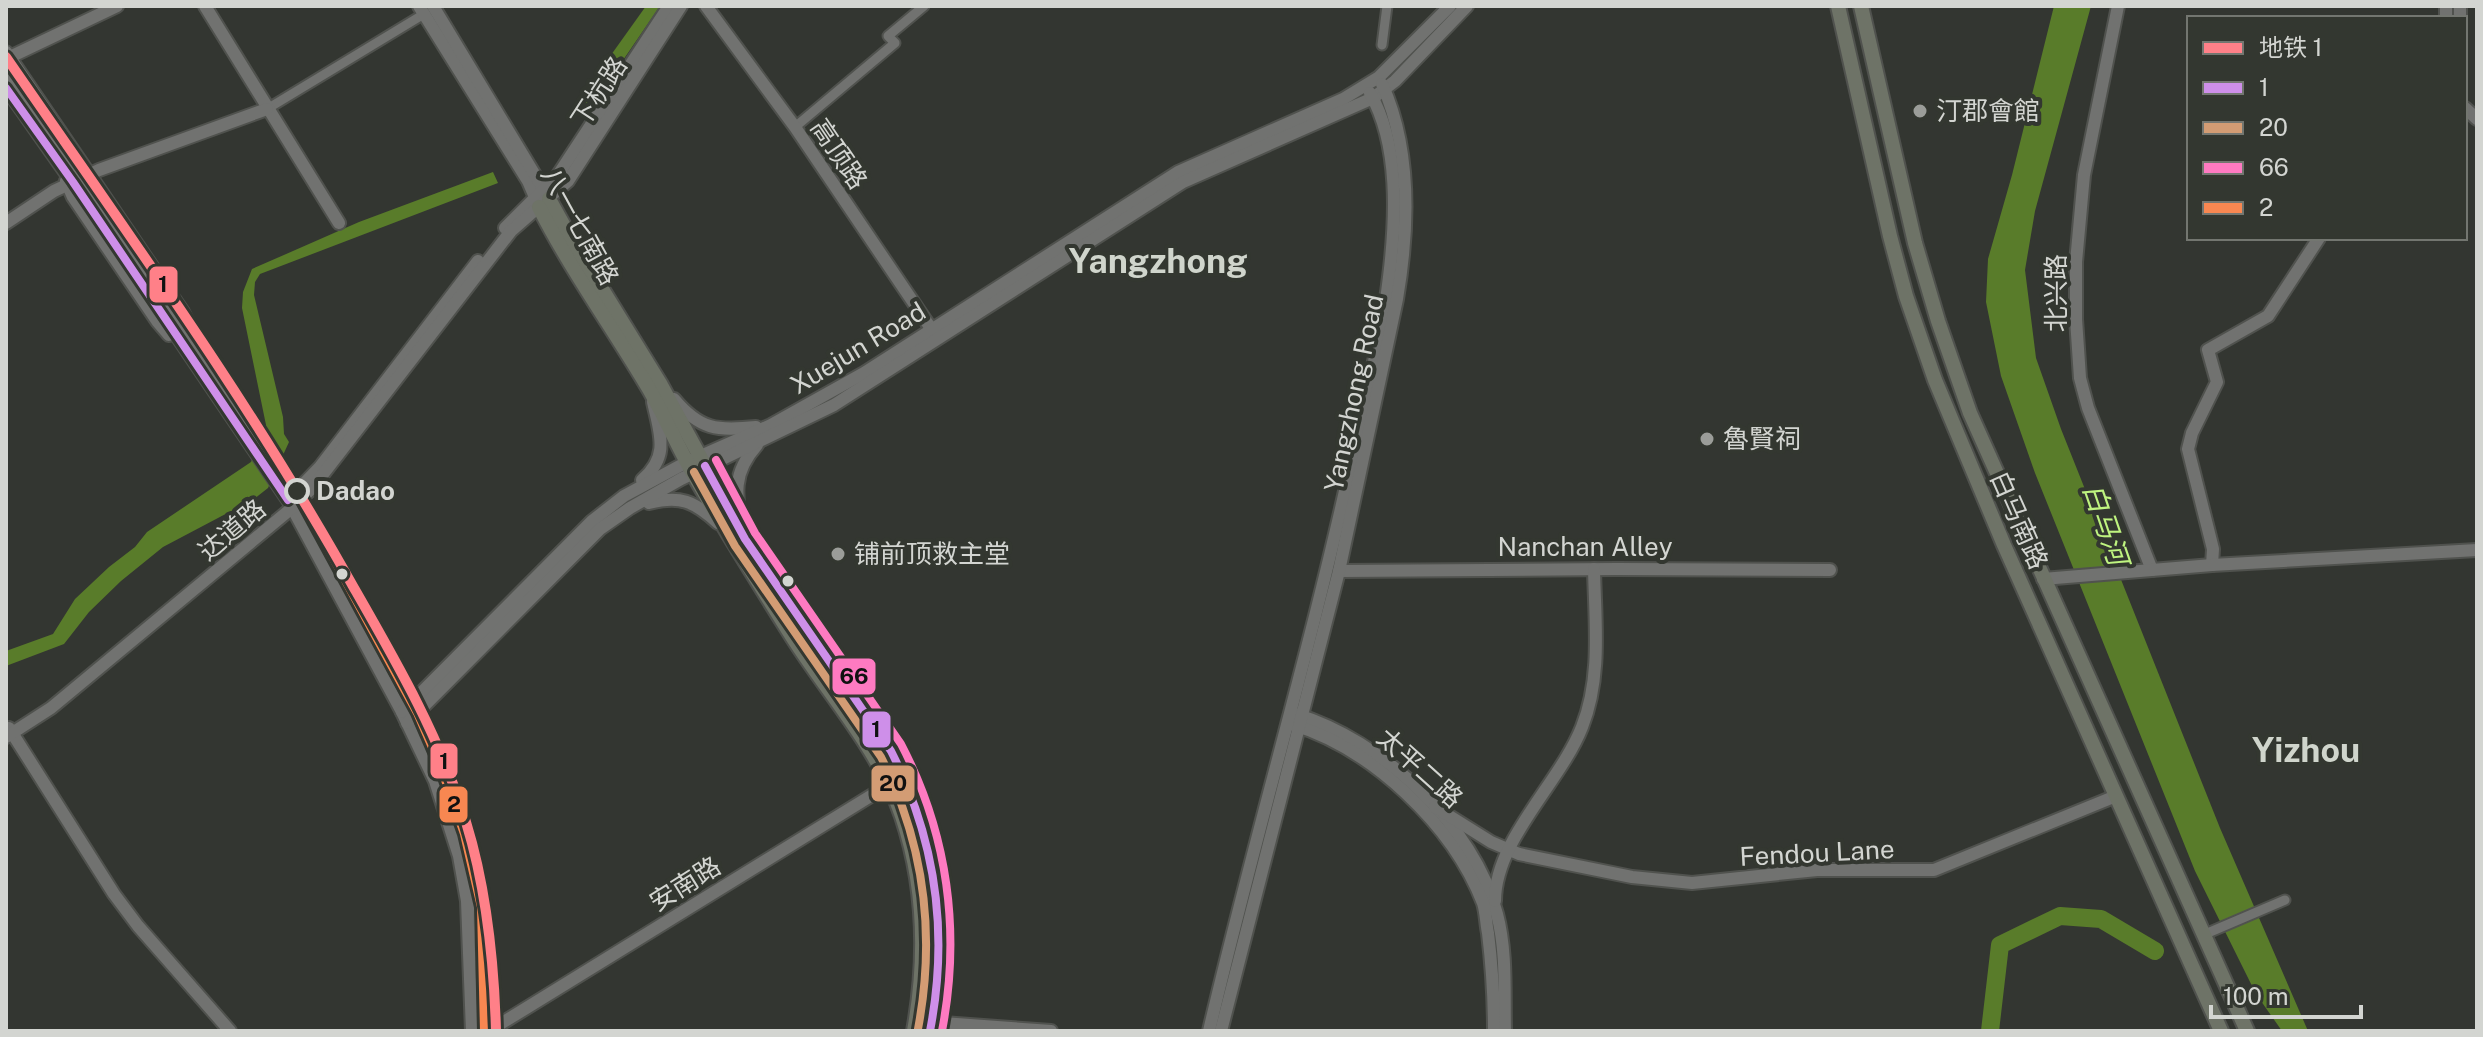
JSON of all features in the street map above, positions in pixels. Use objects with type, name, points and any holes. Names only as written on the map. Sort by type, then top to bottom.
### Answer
[{"type":"main road","points":[[117,6],[7,60],[78,180],[183,312],[200,360],[273,477],[295,500]]},
{"type":"main road","points":[[205,6],[339,223]]},
{"type":"main road","name":"下杭路","points":[[542,198],[669,6]]},
{"type":"main road","name":"下杭路","points":[[542,198],[568,181],[681,6]]},
{"type":"main road","name":"高顶路","points":[[706,6],[795,127],[932,330]]},
{"type":"main road","name":"Xuejun Road","points":[[696,464],[759,442],[834,405],[1183,182],[1369,92],[1379,77],[1450,6]]},
{"type":"main road","name":"Xuejun Road","points":[[409,712],[627,502],[842,386],[1178,172],[1369,92],[1385,90],[1467,6]]},
{"type":"main road","name":"白马南路","points":[[1838,6],[1890,236],[1921,342],[1956,435],[2221,1031]]},
{"type":"main road","points":[[1861,6],[1930,296],[1970,413],[2247,1031]]},
{"type":"main road","name":"北兴路","points":[[2118,6],[2081,198],[2076,262],[2079,365],[2088,408],[2152,570]]},
{"type":"main road","name":"八一七南路","points":[[425,9],[542,198],[570,237],[696,464]]},
{"type":"main road","name":"Yangzhong Road","points":[[1295,720],[1339,571],[1394,317],[1402,264],[1406,214],[1404,178],[1399,141],[1379,77]]},
{"type":"main road","points":[[7,91],[62,170],[78,180]]},
{"type":"main road","name":"Yangzhong Road","points":[[1295,720],[1389,278],[1391,172],[1385,133],[1369,92]]},
{"type":"main road","points":[[6,223],[54,191],[78,180],[267,109]]},
{"type":"main road","points":[[78,180],[73,197],[157,321],[200,360],[279,463],[295,500],[409,712],[455,807],[478,886],[487,1031]]},
{"type":"main road","name":"达道路","points":[[8,732],[51,708],[295,500],[345,449],[511,231],[542,198]]},
{"type":"main road","points":[[2212,565],[2213,549],[2188,449],[2192,433],[2217,382],[2208,350],[2268,316],[2318,240]]},
{"type":"main road","points":[[656,388],[691,418],[707,427],[722,429],[771,425]]},
{"type":"main road","points":[[627,502],[654,470],[660,457],[656,388]]},
{"type":"main road","points":[[745,539],[737,501],[739,475],[746,458],[759,442]]},
{"type":"main road","points":[[696,464],[726,530],[799,648],[877,759],[890,784],[910,842],[918,884],[923,955],[916,1028],[1051,1031]]},
{"type":"main road","points":[[696,464],[891,751],[905,777],[926,841],[937,901],[939,961],[931,1028]]},
{"type":"main road","points":[[627,502],[666,498],[686,500],[726,530]]},
{"type":"main road","points":[[2043,579],[2212,565],[2477,550]]},
{"type":"main road","points":[[1497,912],[1497,883],[1509,851],[1571,751],[1588,711],[1595,660],[1594,569]]},
{"type":"main road","name":"Nanchan Alley","points":[[1339,571],[1830,570]]},
{"type":"main road","points":[[409,712],[445,806],[459,856],[469,923],[472,1031]]},
{"type":"main road","points":[[1209,1031],[1233,930],[1295,720]]},
{"type":"main road","points":[[1221,1031],[1295,720]]},
{"type":"main road","name":"太平二路","points":[[1295,720],[1331,727],[1359,743],[1453,826],[1475,860],[1497,912],[1503,954],[1505,1031]]},
{"type":"main road","name":"太平二路","points":[[1295,720],[1349,749],[1375,769],[1424,812],[1455,850],[1484,905],[1492,967],[1494,1031]]},
{"type":"main road","points":[[8,732],[114,894],[158,950],[230,1031]]},
{"type":"main road","name":"安南路","points":[[487,1031],[905,777]]},
{"type":"main road","name":"Fendou Lane","points":[[1435,807],[1509,851],[1607,873],[1679,883],[1817,870],[1929,871],[2116,796]]},
{"type":"street","points":[[795,127],[895,43],[888,36],[924,6]]},
{"type":"street","points":[[1382,45],[1387,6]]},
{"type":"street","points":[[267,109],[425,9]]},
{"type":"street","points":[[2203,935],[2285,900]]},
{"type":"shaded area","points":[[646,6],[660,6],[587,113],[576,104]]},
{"type":"shaded area","points":[[2054,6],[2091,6],[2035,211],[2025,270],[2036,358],[2061,429],[2220,828],[2308,1031],[2282,1031],[2256,994],[2195,871],[2035,473],[2001,376],[1986,302],[1988,259]]},
{"type":"shaded area","points":[[493,172],[498,183],[260,274],[255,282],[254,295],[283,417],[284,434],[289,442],[268,488],[254,499],[163,547],[89,612],[64,644],[6,666],[6,651],[53,634],[75,599],[135,547],[147,532],[251,462],[266,425],[242,308],[243,292],[252,269],[359,222]]},
{"type":"waterway","points":[[1990,1031],[2000,945],[2060,916],[2101,919],[2155,951]]},
{"type":"metro line","name":"1","points":[[6,57],[186,318],[273,451],[417,702],[456,791],[473,848],[488,925],[496,1031]]},
{"type":"transit line","name":"1","points":[[6,88],[288,500]]},
{"type":"transit line","name":"66","points":[[716,460],[755,533],[901,744],[917,778],[940,848],[950,920],[948,994],[942,1031]]},
{"type":"transit line","name":"1","points":[[705,466],[745,539],[891,751],[906,785],[928,853],[938,923],[936,994],[930,1031]]},
{"type":"transit line","name":"20","points":[[694,472],[735,546],[881,757],[896,789],[916,856],[926,924],[926,959],[918,1029]]},
{"type":"transit line","name":"2","points":[[297,492],[417,713],[464,834],[481,907],[484,1031]]},
{"type":"place","name":"汀郡會館","points":[[1920,111]]},
{"type":"place","name":"魯賢祠","points":[[1707,439]]},
{"type":"place","name":"Dadao","points":[[297,491]]},
{"type":"place","name":"铺前顶救主堂","points":[[838,554]]},
{"type":"district","name":"Yangzhong","points":[[1158,261]]},
{"type":"district","name":"Yizhou","points":[[2306,750]]},
{"type":"water label","name":"白马河","points":[[2106,524]]}]
